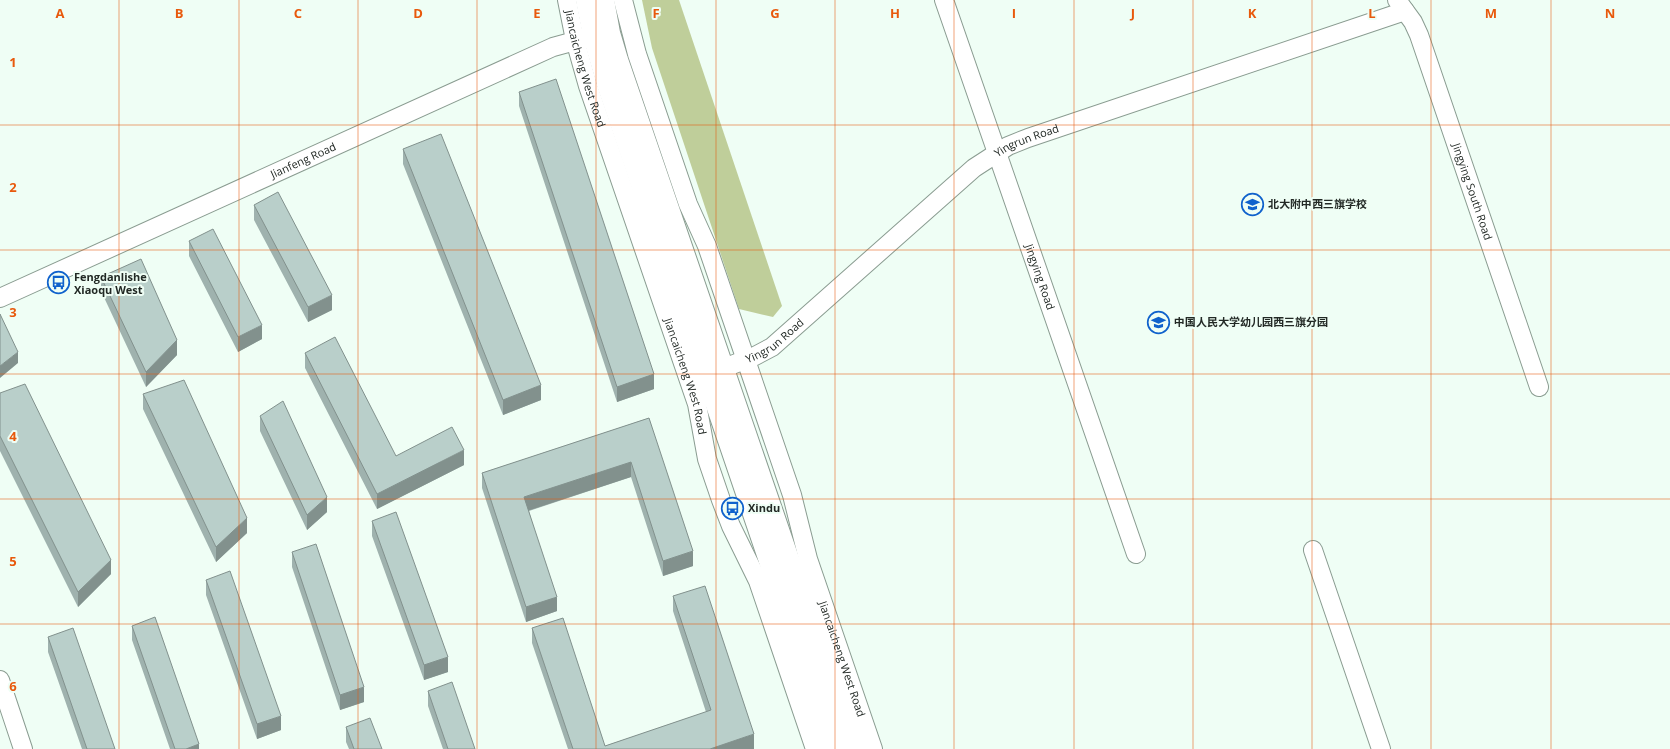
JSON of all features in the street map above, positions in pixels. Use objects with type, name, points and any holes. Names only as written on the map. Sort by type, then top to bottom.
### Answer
[{"type":"main road","name":"Jiancaicheng West Road","points":[[587,0],[593,36],[853,749]]},
{"type":"main road","name":"Jiancaicheng West Road","points":[[593,36],[603,0]]},
{"type":"main road","name":"Jiancaicheng West Road","points":[[715,371],[834,749]]},
{"type":"street","name":"Jiancaicheng West Road","points":[[567,0],[593,36],[588,86],[696,404],[706,453],[721,500],[730,526],[758,581],[815,749]]},
{"type":"street","name":"Jiancaicheng West Road","points":[[623,0],[637,54],[685,197],[707,246],[792,495],[808,559],[873,749]]},
{"type":"street","name":"Jingying Road","points":[[944,0],[1136,554]]},
{"type":"street","name":"Yingrun Road","points":[[715,371],[764,352],[779,342],[971,171],[996,152],[1028,138],[1401,5]]},
{"type":"street","name":"Jingying South Road","points":[[1401,5],[1420,40],[1539,387]]},
{"type":"street","name":"Jianfeng Road","points":[[0,298],[546,50],[593,36]]},
{"type":"street","points":[[1313,550],[1382,749]]},
{"type":"street","points":[[0,680],[23,749]]},
{"type":"green space","points":[[642,0],[679,0],[782,306],[773,317],[739,309],[652,48]]},
{"type":"building","points":[[556,79],[654,374],[617,387],[519,92]]},
{"type":"building","points":[[441,134],[541,385],[503,400],[403,149]]},
{"type":"building","points":[[278,192],[332,295],[308,307],[254,205]]},
{"type":"building","points":[[213,229],[262,325],[238,337],[189,241]]},
{"type":"building","points":[[141,259],[177,340],[146,372],[101,277]]},
{"type":"building","points":[[0,314],[18,352],[0,366]]},
{"type":"building","points":[[335,337],[396,456],[452,427],[464,450],[377,494],[305,353]]},
{"type":"building","points":[[184,380],[247,518],[216,547],[143,394]]},
{"type":"building","points":[[25,384],[111,560],[78,592],[0,436],[0,393]]},
{"type":"building","points":[[283,401],[327,497],[307,515],[260,416]]},
{"type":"building","points":[[649,418],[693,551],[663,561],[631,462],[524,497],[557,597],[526,607],[482,473]]},
{"type":"building","points":[[396,512],[448,657],[424,665],[372,521]]},
{"type":"building","points":[[316,544],[364,687],[340,695],[292,552]]},
{"type":"building","points":[[230,571],[281,716],[257,724],[206,580]]},
{"type":"building","points":[[705,586],[754,734],[710,749],[573,749],[532,628],[563,618],[605,746],[711,710],[673,596]]},
{"type":"building","points":[[155,617],[199,744],[186,749],[175,749],[132,626]]},
{"type":"building","points":[[73,628],[115,749],[87,749],[48,637]]},
{"type":"building","points":[[452,682],[475,749],[448,749],[428,691]]},
{"type":"building","points":[[370,718],[382,749],[354,749],[346,727]]},
{"type":"place","name":"北大附中西三旗学校","points":[[1253,204]]},
{"type":"place","name":"Fengdanlishe Xiaoqu West","points":[[58,283]]},
{"type":"place","name":"中国人民大学幼儿园西三旗分园","points":[[1158,322]]},
{"type":"place","name":"Xindu","points":[[733,508]]}]
